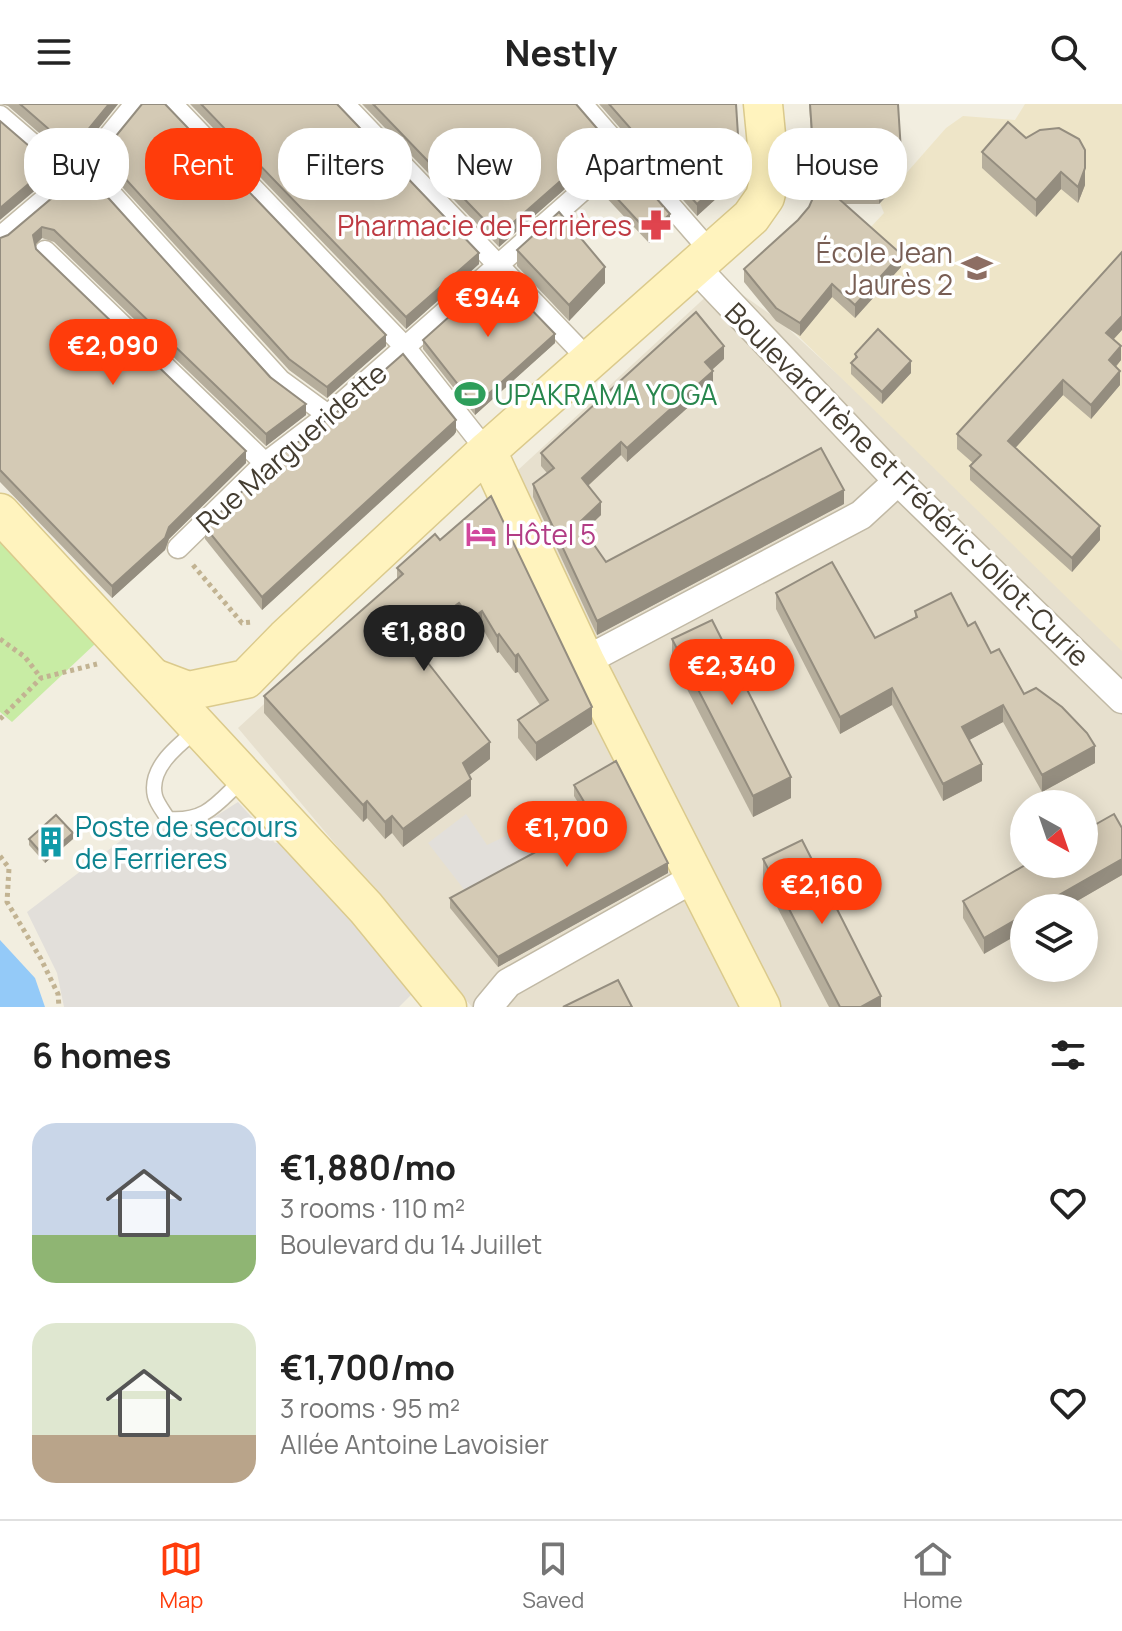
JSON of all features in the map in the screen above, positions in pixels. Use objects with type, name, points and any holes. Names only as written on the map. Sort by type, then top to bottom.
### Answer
[{"type":"main road","points":[[199,728],[286,638],[487,451],[751,217],[765,197],[770,176],[763,104]]},
{"type":"main road","points":[[487,451],[585,661],[761,1007]]},
{"type":"main road","points":[[0,513],[366,908],[446,1007]]},
{"type":"main road","points":[[156,679],[188,691],[246,679]]},
{"type":"street","points":[[115,128],[135,104]]},
{"type":"street","points":[[172,104],[405,347],[487,451]]},
{"type":"street","points":[[344,104],[588,359]]},
{"type":"street","points":[[582,104],[602,128]]},
{"type":"street","points":[[0,116],[24,137]]},
{"type":"street","points":[[12,230],[46,200]]},
{"type":"street","points":[[117,200],[280,380],[328,415]]},
{"type":"street","name":"Rue Margueridette","points":[[178,548],[265,463],[328,415],[571,200]]},
{"type":"street","points":[[658,200],[704,261]]},
{"type":"street","points":[[45,251],[265,463]]},
{"type":"street","name":"Boulevard Irène et Frédéric Joliot-Curie","points":[[704,261],[898,481],[1122,699]]},
{"type":"street","points":[[585,661],[861,515],[898,481]]},
{"type":"street","points":[[446,1007],[508,983],[694,878]]},
{"type":"street","points":[[488,1007],[508,983]]},
{"type":"lane","points":[[199,728],[169,754],[155,779],[155,796],[168,819],[188,820],[205,814],[244,777]]},
{"type":"path","points":[[178,548],[242,623],[268,621],[286,638]]},
{"type":"path","points":[[0,639],[25,657],[41,678]]},
{"type":"path","points":[[0,719],[41,678],[95,666],[123,644]]},
{"type":"path","points":[[0,856],[9,868],[7,902],[47,971],[58,994],[59,1007]]},
{"type":"shaded area","name":"École Jean Jaurès 2","points":[[1025,104],[1122,104],[1122,651],[793,331],[780,323],[884,213],[880,203],[883,200],[907,200],[907,172],[946,128],[963,116],[1015,120]]},
{"type":"shaded area","points":[[723,281],[781,322],[1122,636],[1122,1007],[472,1007],[238,728]]},
{"type":"shaded area","points":[[238,802],[275,843],[287,841],[417,989],[399,1007],[64,1007],[57,973],[27,912],[140,826],[191,832]]},
{"type":"shaded area","points":[[568,806],[582,831],[466,892],[428,843],[466,814],[487,845]]},
{"type":"green space","points":[[0,541],[96,643],[12,722],[0,712]]},
{"type":"water","points":[[0,940],[35,978],[45,1007],[0,1007]]},
{"type":"building","points":[[20,104],[109,104],[89,128],[48,128]]},
{"type":"building","points":[[142,104],[165,104],[188,128],[145,128],[145,200],[257,200],[386,335],[327,387],[289,359],[129,183],[129,128],[122,128]]},
{"type":"building","points":[[201,104],[337,104],[360,128],[278,128],[278,184],[262,167],[262,128],[224,128]]},
{"type":"building","points":[[373,104],[576,104],[597,128],[557,128],[557,184],[541,198],[541,128],[428,128],[428,161],[412,145],[412,128],[396,128]]},
{"type":"building","points":[[609,104],[736,104],[738,128],[630,128]]},
{"type":"building","points":[[810,104],[898,104],[900,128],[812,128]]},
{"type":"building","points":[[0,121],[24,142],[24,188],[0,208]]},
{"type":"building","points":[[1008,122],[1026,138],[1040,130],[1059,128],[1079,139],[1085,150],[1085,168],[1078,187],[1061,172],[1036,200],[982,152]]},
{"type":"building","points":[[412,183],[479,253],[406,317],[293,200],[412,200]]},
{"type":"building","points":[[50,200],[110,200],[270,377],[306,404],[266,434],[54,230],[42,227],[33,235],[36,249],[246,451],[169,527],[165,538],[112,586],[0,470],[0,238],[8,235]]},
{"type":"building","points":[[465,200],[539,200],[499,235]]},
{"type":"building","points":[[619,200],[658,200],[670,214],[649,233]]},
{"type":"building","points":[[812,200],[840,200],[901,254],[855,305],[832,284],[800,323],[776,308],[744,269],[809,207]]},
{"type":"building","points":[[559,212],[605,267],[569,305],[517,250]]},
{"type":"building","points":[[1122,252],[1122,316],[1106,333],[1121,346],[1109,360],[1120,371],[1091,405],[1063,380],[1008,441],[1100,526],[1072,558],[970,466],[981,455],[957,434]]},
{"type":"building","points":[[497,274],[555,334],[475,406],[423,340]]},
{"type":"building","points":[[696,312],[724,346],[705,362],[713,371],[627,448],[621,442],[582,478],[601,502],[581,521],[606,562],[821,448],[844,490],[597,621],[533,484],[554,468],[541,453]]},
{"type":"building","points":[[878,329],[911,361],[882,392],[851,363],[857,357],[855,354]]},
{"type":"building","points":[[403,354],[456,420],[262,597],[205,527],[274,461],[337,412]]},
{"type":"building","points":[[491,496],[592,707],[536,743],[518,720],[548,700],[518,654],[515,656],[499,634],[497,636],[482,611],[471,619],[459,603],[410,640],[490,742],[463,763],[471,779],[403,829],[392,816],[385,822],[367,801],[363,805],[264,696],[403,574],[397,568],[435,534],[440,540]]},
{"type":"building","points":[[832,562],[875,638],[917,617],[915,611],[951,593],[968,626],[975,622],[991,653],[999,649],[1024,694],[1036,688],[1062,707],[1095,746],[1042,775],[1003,705],[962,727],[982,764],[943,784],[892,688],[840,717],[776,593]]},
{"type":"building","points":[[712,620],[791,777],[753,796],[672,639]]},
{"type":"building","points":[[616,761],[668,863],[498,957],[450,898],[595,820],[574,785]]},
{"type":"building","points":[[1114,814],[1122,828],[1122,859],[1098,873],[1098,823]]},
{"type":"building","name":"Poste de secours de Ferrieres","points":[[56,815],[73,833],[45,857],[29,839]]},
{"type":"building","points":[[802,840],[881,996],[861,1007],[840,1007],[763,859]]},
{"type":"building","points":[[1010,874],[1010,878],[1089,878],[1061,894],[1010,894],[1010,923],[984,938],[963,901]]},
{"type":"building","points":[[618,980],[632,1007],[563,1007]]},
{"type":"place","name":"Pharmacie de Ferrières","points":[[656,225]]},
{"type":"place","name":"École Jean Jaurès 2","points":[[977,268]]},
{"type":"place","name":"UPAKRAMA YOGA","points":[[470,394]]},
{"type":"place","name":"Hôtel 5","points":[[481,534]]},
{"type":"place","name":"Poste de secours de Ferrieres","points":[[51,842]]}]
